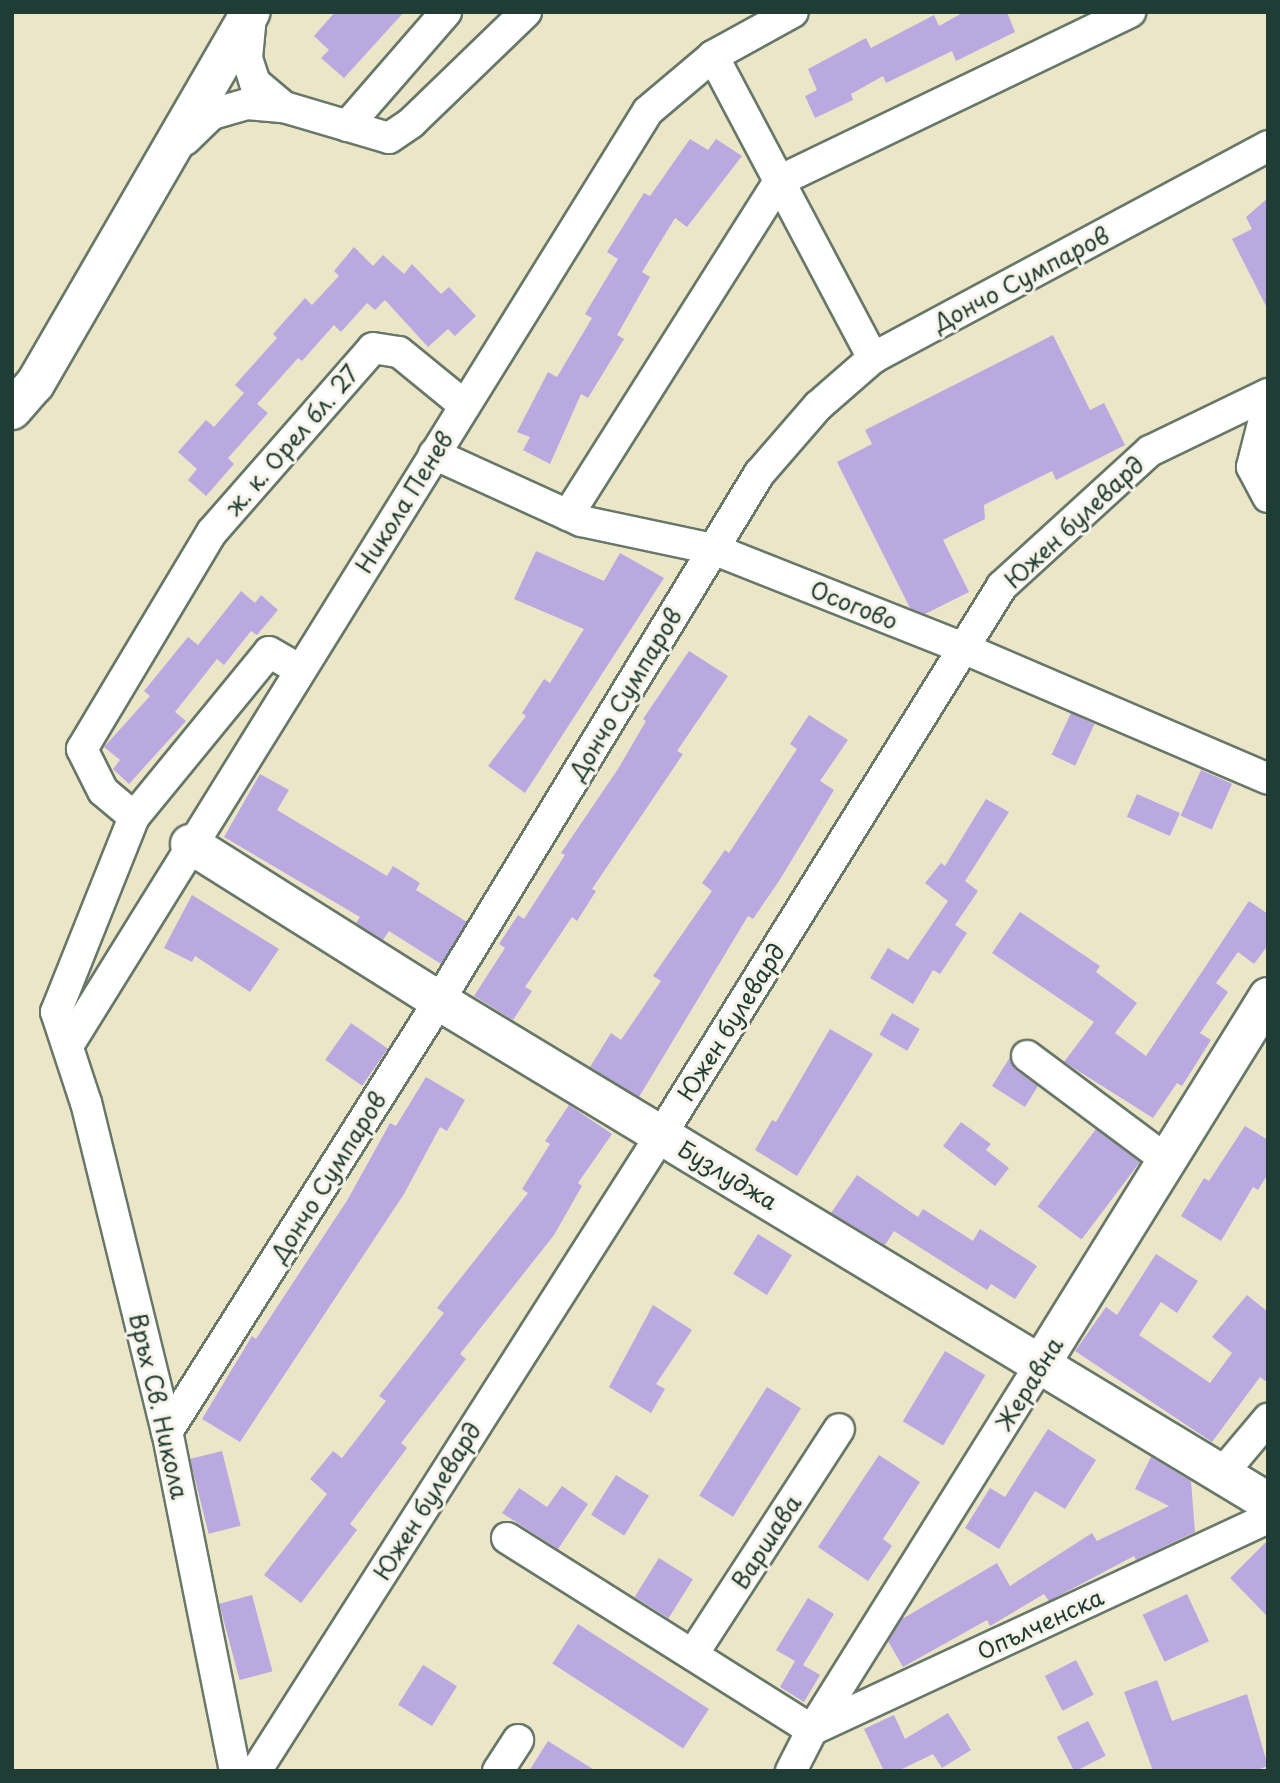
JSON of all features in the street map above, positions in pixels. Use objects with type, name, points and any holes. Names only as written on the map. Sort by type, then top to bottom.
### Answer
[{"type":"street","points":[[251,12],[247,58],[255,83],[284,107]]},
{"type":"street","points":[[12,410],[35,384],[251,12]]},
{"type":"street","points":[[347,126],[446,12]]},
{"type":"street","points":[[169,156],[212,114],[247,104],[284,107],[389,138],[411,123],[526,12]]},
{"type":"street","name":"Никола Пенев","points":[[69,1044],[190,844],[648,111],[713,56],[793,12]]},
{"type":"street","points":[[568,515],[779,181],[1130,12]]},
{"type":"street","points":[[713,56],[873,358]]},
{"type":"street","name":"Дончо Сумпаров","points":[[167,1432],[439,1001],[759,474],[818,406],[873,358],[1268,146]]},
{"type":"street","name":"ж. к. Орел бл. 27","points":[[134,817],[103,791],[82,749],[212,532],[373,348],[399,352],[464,405]]},
{"type":"street","name":"Южен булевард","points":[[256,1771],[661,1135],[1002,586],[1150,451],[1268,394]]},
{"type":"street","points":[[1268,404],[1252,467],[1268,497]]},
{"type":"street","name":"Осогово","points":[[434,454],[568,515],[713,549],[963,648],[1268,779]]},
{"type":"street","name":"Връх Св. Никола","points":[[235,1771],[167,1432],[69,1044],[56,1012],[134,817],[269,652],[299,669]]},
{"type":"street","name":"Бузлуджа","points":[[190,844],[439,1001],[1220,1476],[1268,1502]]},
{"type":"street","name":"Жеравна","points":[[791,1771],[812,1730],[1169,1162],[1268,997]]},
{"type":"street","points":[[1027,1056],[1169,1162]]},
{"type":"street","points":[[1220,1476],[1268,1419]]},
{"type":"street","name":"Варшава","points":[[694,1654],[839,1429]]},
{"type":"street","name":"Опълченска","points":[[812,1730],[1268,1518]]},
{"type":"street","points":[[507,1538],[812,1730]]},
{"type":"street","points":[[498,1771],[518,1740]]},
{"type":"building","points":[[335,12],[404,12],[344,78],[321,58],[329,50],[314,36]]},
{"type":"building","points":[[964,12],[1007,12],[1015,32],[956,61],[952,51],[886,83],[883,76],[851,94],[853,100],[815,118],[805,96],[817,90],[808,69],[866,38],[871,48],[934,15],[939,26]]},
{"type":"building","points":[[690,139],[708,150],[716,139],[742,156],[687,227],[675,218],[642,272],[650,277],[617,335],[624,339],[588,398],[581,394],[550,464],[523,450],[530,437],[517,432],[548,372],[557,377],[592,318],[585,314],[618,259],[607,252],[644,193],[650,196]]},
{"type":"building","points":[[1268,198],[1268,310],[1232,239],[1252,229],[1246,217]]},
{"type":"building","points":[[354,247],[373,266],[383,255],[404,274],[412,264],[441,294],[449,287],[476,316],[455,336],[448,329],[428,347],[385,300],[375,310],[367,303],[341,332],[334,325],[302,361],[298,358],[257,404],[268,413],[228,458],[234,464],[206,496],[188,480],[197,469],[178,452],[206,420],[214,427],[244,393],[235,385],[277,338],[273,334],[305,298],[312,305],[339,276],[334,271]]},
{"type":"building","points":[[1053,335],[1090,410],[1104,403],[1125,445],[1056,480],[1052,471],[984,505],[985,519],[943,540],[969,592],[925,614],[910,608],[837,462],[872,444],[865,430]]},
{"type":"building","points":[[536,551],[604,581],[620,553],[664,578],[525,793],[488,766],[526,716],[522,713],[544,679],[550,683],[584,629],[514,599]]},
{"type":"building","points":[[241,591],[255,603],[261,595],[278,610],[257,635],[251,631],[224,665],[217,659],[175,712],[186,721],[129,784],[113,769],[120,760],[104,747],[150,696],[144,691],[188,637],[198,645]]},
{"type":"building","points":[[689,651],[728,676],[677,751],[683,754],[592,889],[596,891],[577,921],[572,917],[525,987],[532,991],[513,1020],[474,996],[505,948],[499,944],[518,915],[524,919],[565,855],[561,853],[618,769],[646,721],[643,719]]},
{"type":"building","points":[[1071,713],[1095,724],[1075,766],[1052,755]]},
{"type":"building","points":[[809,715],[848,740],[820,781],[834,790],[779,881],[753,919],[748,916],[639,1097],[590,1067],[611,1033],[621,1040],[661,981],[653,976],[712,891],[702,883],[725,850],[729,853],[797,749],[790,744]]},
{"type":"building","points":[[1201,770],[1232,784],[1212,830],[1181,816]]},
{"type":"building","points":[[260,774],[289,790],[277,810],[387,876],[393,866],[420,883],[416,890],[467,922],[441,964],[389,931],[383,940],[356,923],[360,917],[224,837]]},
{"type":"building","points":[[1137,794],[1180,813],[1170,836],[1127,817]]},
{"type":"building","points":[[986,799],[1009,812],[965,881],[978,891],[955,925],[967,933],[940,974],[933,970],[913,1004],[870,978],[888,948],[908,960],[948,901],[925,883],[941,863],[945,866]]},
{"type":"building","points":[[192,895],[279,949],[250,992],[195,956],[192,962],[164,948]]},
{"type":"building","points":[[1249,901],[1268,914],[1268,945],[1254,964],[1238,952],[1216,983],[1228,992],[1200,1033],[1211,1040],[1182,1086],[1177,1083],[1153,1118],[1064,1062],[1094,1022],[992,953],[1020,912],[1100,966],[1096,972],[1137,1003],[1115,1033],[1146,1056]]},
{"type":"building","points":[[892,1013],[920,1029],[907,1051],[880,1035]]},
{"type":"building","points":[[351,1023],[388,1049],[362,1086],[325,1060]]},
{"type":"building","points":[[830,1029],[873,1054],[797,1176],[755,1150],[772,1120],[776,1122]]},
{"type":"building","points":[[1010,1057],[1016,1070],[1038,1086],[1025,1107],[992,1086]]},
{"type":"building","points":[[426,1077],[465,1100],[447,1131],[440,1127],[404,1194],[240,1442],[202,1419],[252,1336],[256,1339],[348,1199],[390,1123],[396,1126]]},
{"type":"building","points":[[569,1105],[612,1134],[578,1183],[582,1186],[554,1235],[460,1354],[466,1359],[401,1443],[407,1448],[350,1524],[357,1530],[301,1603],[264,1575],[327,1494],[310,1479],[333,1451],[342,1458],[386,1401],[379,1396],[444,1313],[437,1308],[528,1193],[522,1189],[550,1144],[545,1141]]},
{"type":"building","points":[[961,1122],[991,1144],[986,1150],[1009,1168],[995,1186],[943,1146]]},
{"type":"building","points":[[1245,1126],[1268,1140],[1268,1174],[1258,1190],[1253,1187],[1221,1241],[1181,1216],[1204,1178],[1209,1181]]},
{"type":"building","points":[[1096,1129],[1140,1162],[1082,1240],[1038,1206]]},
{"type":"building","points":[[857,1175],[918,1217],[923,1209],[973,1241],[980,1229],[1037,1266],[1015,1299],[991,1284],[987,1290],[894,1231],[885,1245],[831,1213]]},
{"type":"building","points":[[758,1234],[792,1255],[767,1295],[733,1274]]},
{"type":"building","points":[[1156,1254],[1198,1281],[1177,1313],[1161,1302],[1139,1335],[1210,1383],[1232,1353],[1212,1337],[1247,1295],[1268,1312],[1268,1383],[1260,1377],[1212,1442],[1075,1351],[1106,1307],[1117,1315]]},
{"type":"building","points":[[653,1305],[692,1330],[656,1384],[665,1389],[651,1413],[609,1387]]},
{"type":"building","points":[[945,1351],[985,1375],[943,1445],[903,1421]]},
{"type":"building","points":[[767,1387],[801,1408],[733,1517],[699,1496]]},
{"type":"building","points":[[1048,1429],[1096,1460],[1065,1509],[1035,1491],[999,1549],[965,1528],[990,1488],[1005,1497]]},
{"type":"building","points":[[222,1451],[241,1526],[209,1534],[190,1459]]},
{"type":"building","points":[[879,1455],[920,1482],[883,1539],[892,1546],[868,1581],[818,1547]]},
{"type":"building","points":[[1151,1457],[1191,1481],[1195,1532],[1136,1560],[1134,1556],[1049,1601],[1044,1594],[990,1626],[987,1620],[903,1667],[888,1641],[902,1619],[997,1563],[1010,1586],[1092,1533],[1097,1541],[1169,1506],[1135,1489]]},
{"type":"building","points":[[616,1475],[649,1496],[624,1536],[591,1515]]},
{"type":"building","points":[[562,1486],[588,1504],[558,1549],[502,1513],[519,1488],[547,1507]]},
{"type":"building","points":[[1268,1540],[1268,1617],[1230,1578]]},
{"type":"building","points":[[659,1558],[693,1579],[669,1618],[635,1597]]},
{"type":"building","points":[[1187,1594],[1209,1641],[1165,1662],[1143,1615]]},
{"type":"building","points":[[252,1595],[272,1671],[240,1680],[219,1604]]},
{"type":"building","points":[[808,1598],[834,1614],[803,1665],[820,1675],[804,1702],[780,1687],[795,1661],[776,1650]]},
{"type":"building","points":[[578,1624],[709,1709],[683,1748],[552,1663]]},
{"type":"building","points":[[1076,1660],[1094,1695],[1063,1711],[1045,1676]]},
{"type":"building","points":[[423,1665],[457,1686],[432,1726],[398,1705]]},
{"type":"building","points":[[1157,1680],[1172,1721],[1247,1694],[1268,1766],[1254,1771],[1153,1771],[1124,1692]]},
{"type":"building","points":[[948,1713],[971,1750],[942,1768],[933,1754],[898,1771],[884,1771],[864,1729],[894,1715],[905,1739]]},
{"type":"building","points":[[1088,1721],[1106,1756],[1074,1771],[1057,1737]]},
{"type":"building","points":[[548,1741],[596,1771],[529,1771]]}]
